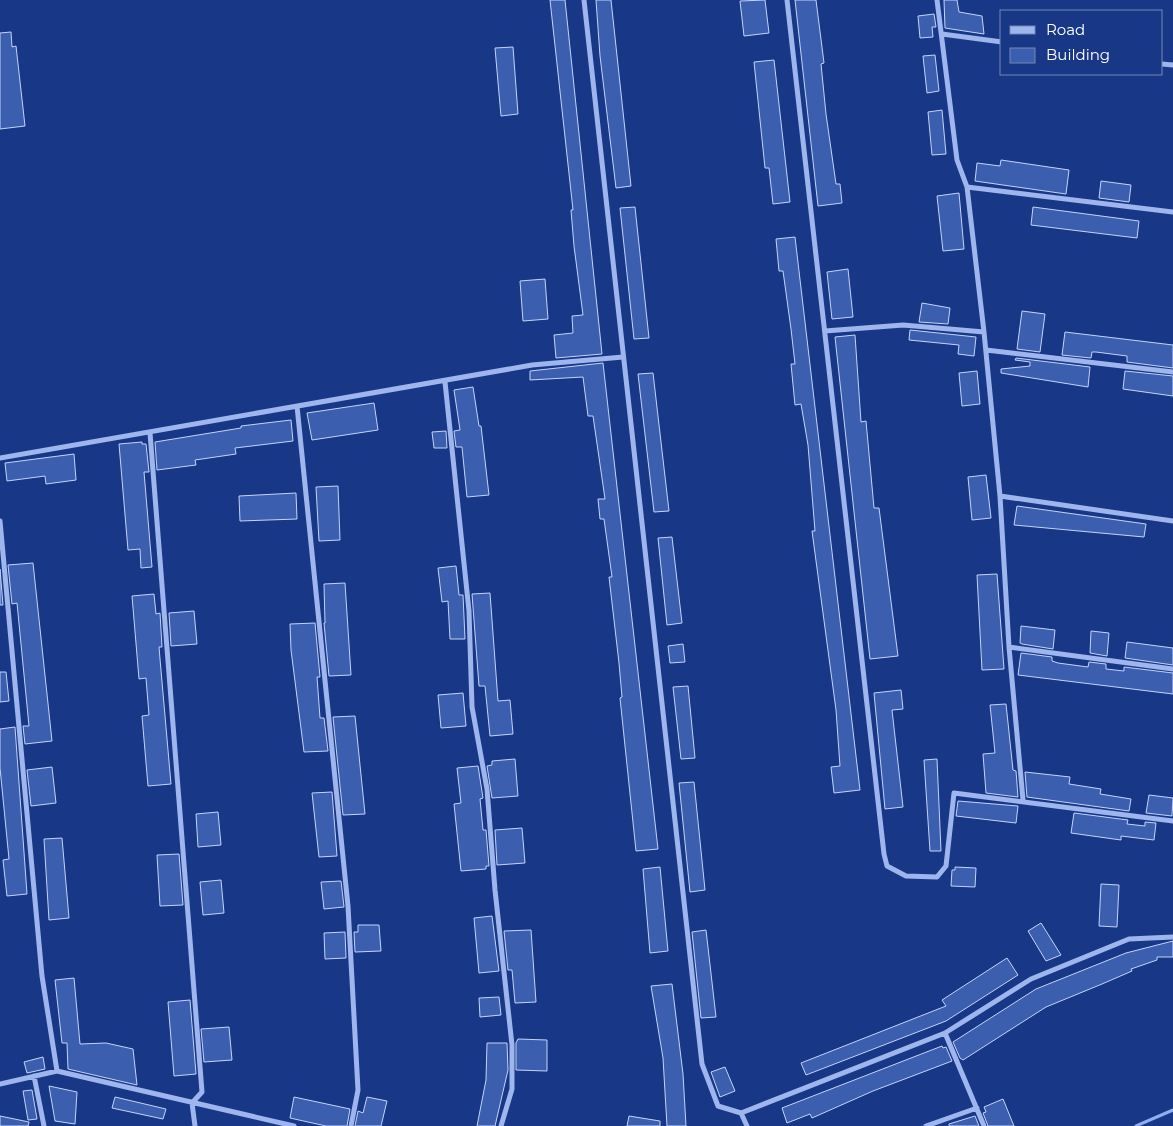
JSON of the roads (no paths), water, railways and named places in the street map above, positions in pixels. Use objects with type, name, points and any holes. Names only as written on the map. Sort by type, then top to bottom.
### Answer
[{"type":"street","points":[[584,0],[702,1064],[718,1106],[741,1113],[945,1034],[1031,979],[1129,939],[1173,937]]},
{"type":"street","points":[[788,0],[884,854],[887,866],[906,876],[937,877],[946,866],[954,793],[1023,800],[1173,821]]},
{"type":"street","points":[[938,0],[957,160],[967,187],[986,350],[1000,496],[1009,647],[1023,800]]},
{"type":"street","points":[[942,34],[1000,42]]},
{"type":"street","points":[[967,187],[1173,212]]},
{"type":"street","points":[[825,331],[903,325],[984,332]]},
{"type":"street","points":[[986,350],[1173,372]]},
{"type":"street","points":[[0,458],[446,382],[532,365],[624,357]]},
{"type":"street","points":[[446,382],[469,611],[472,707],[487,790],[495,890],[512,1045],[512,1089],[501,1126]]},
{"type":"street","points":[[297,406],[348,906],[358,1090],[351,1126]]},
{"type":"street","points":[[150,433],[202,1092],[192,1103],[195,1126]]},
{"type":"street","points":[[1000,496],[1173,521]]},
{"type":"street","points":[[0,521],[42,976],[56,1071]]},
{"type":"street","points":[[1009,647],[1173,669]]},
{"type":"street","points":[[945,1034],[984,1126]]},
{"type":"street","points":[[0,1084],[56,1071],[294,1126]]},
{"type":"street","points":[[34,1076],[44,1126]]},
{"type":"street","points":[[926,1126],[977,1108]]},
{"type":"street","points":[[741,1113],[747,1126]]},
{"type":"waterway","points":[[1136,1126],[1173,1110]]}]
